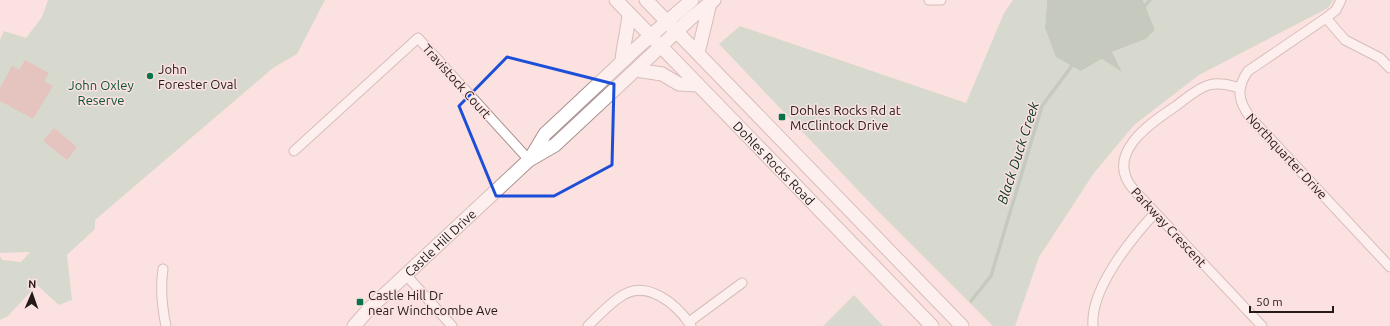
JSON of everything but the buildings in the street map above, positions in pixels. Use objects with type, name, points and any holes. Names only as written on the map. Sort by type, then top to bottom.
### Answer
[{"type":"main road","name":"Dohles Rocks Road","points":[[616,0],[932,326]]},
{"type":"main road","name":"Dohles Rocks Road","points":[[646,0],[962,326]]},
{"type":"main road","name":"Castle Hill Drive","points":[[529,160],[546,134],[622,61],[689,0]]},
{"type":"main road","points":[[698,53],[712,1]]},
{"type":"main road","name":"Castle Hill Drive","points":[[354,326],[406,275],[529,160],[555,144],[677,31],[712,1]]},
{"type":"main road","points":[[622,61],[622,46],[628,26],[629,14]]},
{"type":"main road","points":[[636,70],[656,72],[679,84],[698,85]]},
{"type":"street","points":[[929,0],[941,0]]},
{"type":"street","points":[[1240,88],[1248,71],[1326,18],[1336,10],[1341,0]]},
{"type":"street","points":[[1326,18],[1345,40],[1380,58],[1390,68]]},
{"type":"street","name":"Travistock Court","points":[[294,151],[418,38],[529,160]]},
{"type":"street","name":"Parkway Crescent","points":[[1240,88],[1218,84],[1209,85],[1168,111],[1129,147],[1123,162],[1124,176],[1128,184],[1262,326]]},
{"type":"street","name":"Northquarter Drive","points":[[1240,88],[1240,102],[1250,117],[1390,266]]},
{"type":"street","points":[[1093,326],[1093,311],[1120,255],[1155,213]]},
{"type":"street","points":[[163,270],[161,282],[161,305],[166,326]]},
{"type":"street","points":[[406,275],[452,326]]},
{"type":"street","points":[[588,326],[619,297],[626,293],[641,290],[659,294],[690,324],[742,283]]},
{"type":"highlighted area","points":[[507,57],[614,84],[612,165],[554,196],[496,196],[459,106]]},
{"type":"green space","name":"John Oxley Reserve","points":[[48,0],[325,0],[297,54],[273,68],[95,220],[95,229],[67,255],[72,300],[59,305],[37,285],[8,316],[0,320],[0,256],[2,260],[21,262],[30,252],[0,253],[0,40],[4,31],[26,38],[42,17]]},
{"type":"green space","points":[[1013,0],[1047,0],[1045,28],[1081,71],[1102,59],[1121,71],[1112,52],[1146,39],[1155,30],[1143,0],[1333,0],[1328,8],[1199,75],[1134,125],[1094,173],[1039,257],[1015,326],[993,326],[872,205],[719,44],[740,26],[966,103],[1004,13]]},
{"type":"green space","points":[[854,295],[883,326],[823,326]]},
{"type":"shaded area","points":[[1047,0],[1143,0],[1155,30],[1146,39],[1112,52],[1122,72],[1102,59],[1081,71],[1056,57],[1045,28]]},
{"type":"waterway","name":"Black Duck Creek","points":[[1142,9],[1150,0]]},
{"type":"waterway","name":"Black Duck Creek","points":[[971,301],[991,276],[1042,106],[1074,63]]},
{"type":"place","name":"John Forester Oval","points":[[150,76]]},
{"type":"place","name":"Dohles Rocks Rd at McClintock Drive","points":[[782,117]]},
{"type":"place","name":"Castle Hill Dr near Winchcombe Ave","points":[[360,302]]}]
